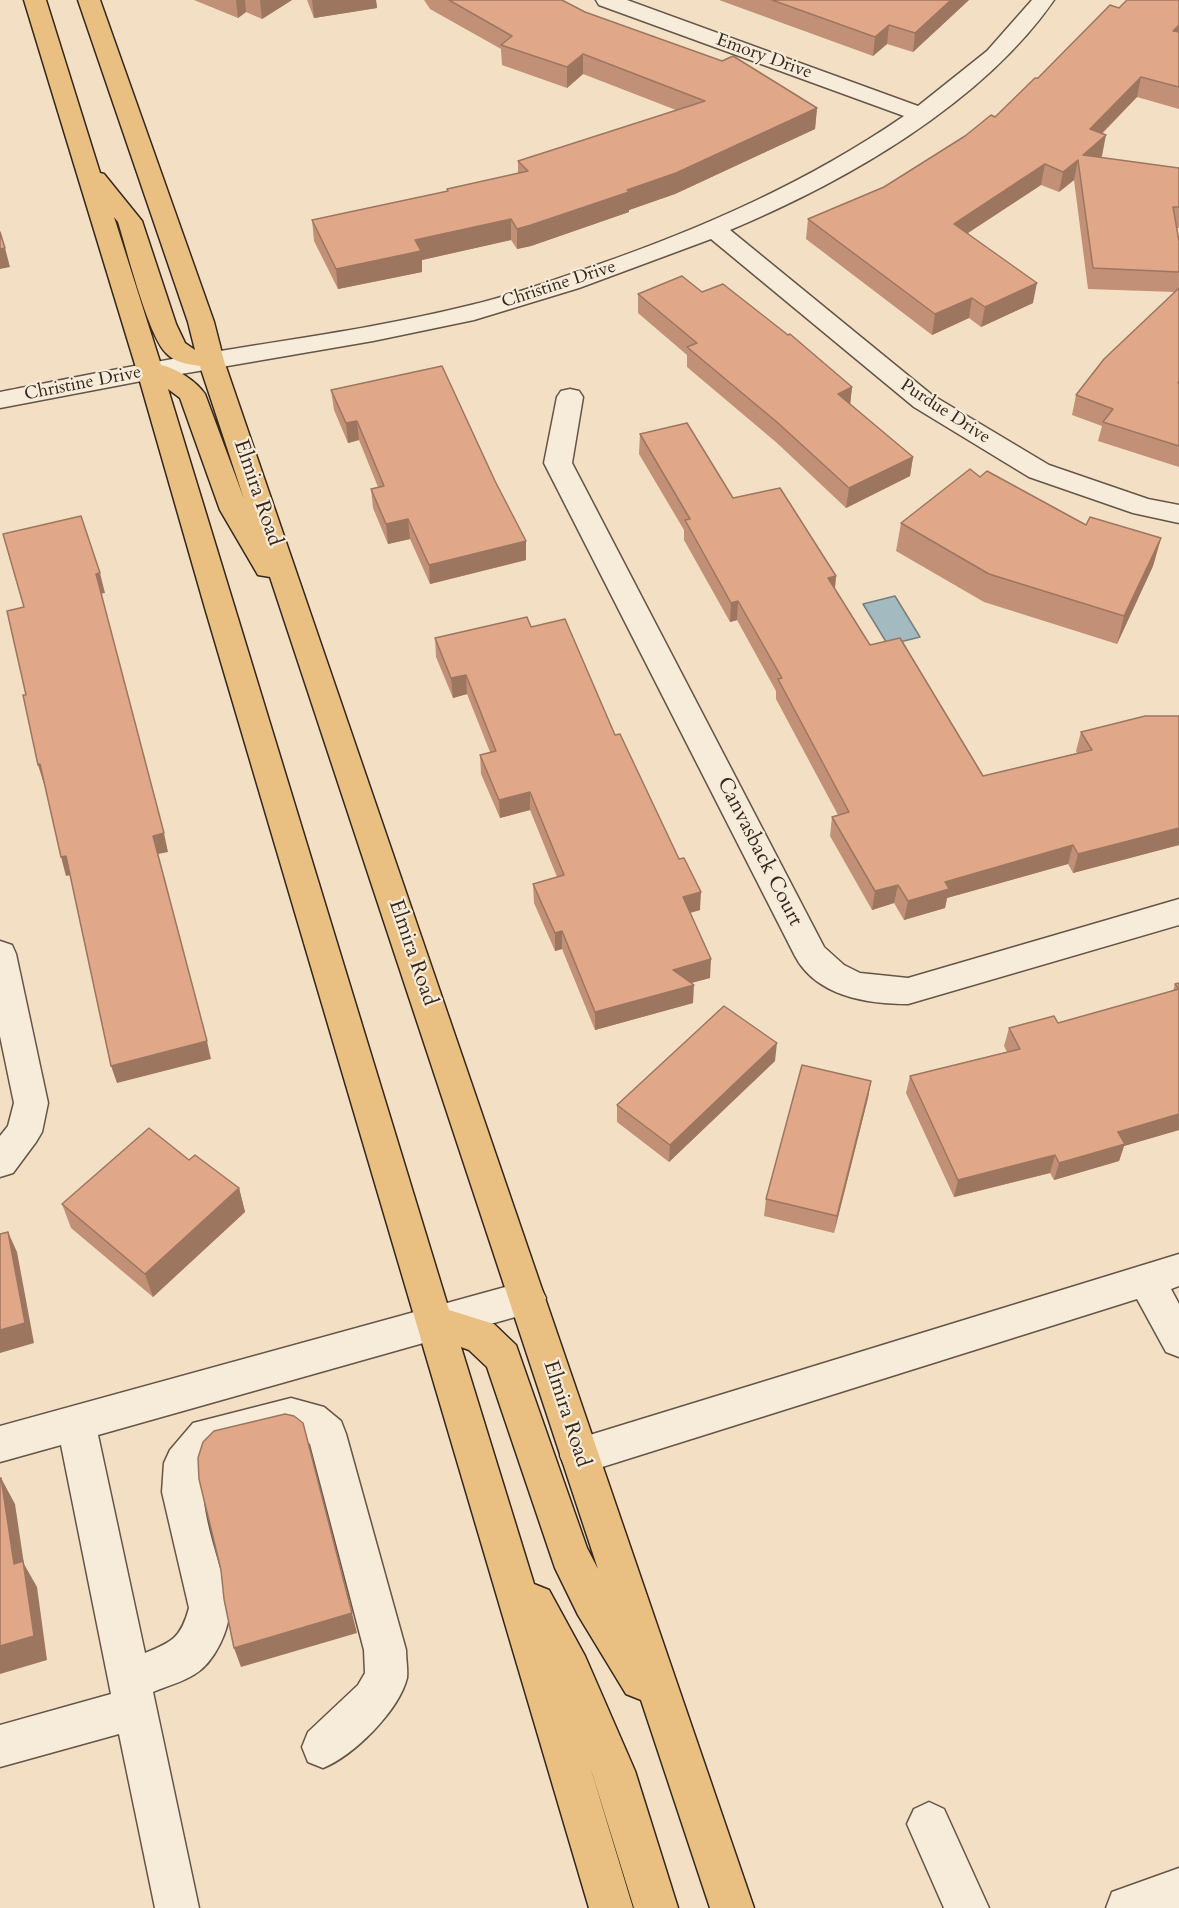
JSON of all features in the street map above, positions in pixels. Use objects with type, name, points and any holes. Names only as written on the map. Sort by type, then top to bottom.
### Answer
[{"type":"main road","points":[[35,0],[150,371],[219,609],[611,1908]]},
{"type":"main road","name":"Elmira Road","points":[[89,0],[201,322],[211,361],[297,609],[732,1908]]},
{"type":"main road","points":[[84,164],[130,221],[163,324],[174,347],[184,355],[211,361]]},
{"type":"main road","points":[[150,371],[163,373],[192,394],[234,510],[269,571],[297,609]]},
{"type":"main road","points":[[436,1323],[481,1336],[503,1357],[569,1554],[592,1600],[634,1665],[682,1758]]},
{"type":"main road","points":[[499,1536],[570,1671],[614,1771],[656,1908]]},
{"type":"street","name":"Emory Drive","points":[[607,0],[921,115]]},
{"type":"street","name":"Christine Drive","points":[[0,400],[150,371],[380,333],[486,309],[553,290],[715,230],[837,169],[921,115],[987,64],[1024,27],[1043,0]]},
{"type":"street","name":"Purdue Drive","points":[[715,230],[923,401],[1039,471],[1143,507],[1179,514]]},
{"type":"street","name":"Canvasback Court","points":[[570,397],[558,463],[812,956],[825,971],[861,987],[908,991],[1179,912]]},
{"type":"street","points":[[0,954],[31,1104],[24,1132],[0,1162]]},
{"type":"street","points":[[580,1456],[1163,1275],[1179,1340]]},
{"type":"street","points":[[0,1444],[527,1298]]},
{"type":"street","points":[[0,1746],[131,1695],[182,1659],[202,1638],[209,1608],[182,1492],[184,1463],[207,1436],[291,1416],[310,1420],[327,1434],[385,1650],[386,1677],[374,1700],[323,1747]]},
{"type":"street","points":[[76,1424],[177,1908]]},
{"type":"street","points":[[929,1824],[967,1908]]},
{"type":"street","points":[[1128,1908],[1179,1890]]},
{"type":"water","points":[[895,596],[920,637],[888,645],[863,604]]},
{"type":"building","points":[[449,0],[562,0],[585,12],[722,61],[733,56],[817,108],[676,173],[627,190],[629,192],[531,225],[517,229],[511,219],[415,240],[421,251],[336,269],[312,220],[448,191],[447,189],[528,171],[518,161],[705,101],[583,54],[567,67],[501,45],[512,36]]},
{"type":"building","points":[[772,0],[951,0],[915,33],[889,25],[875,37]]},
{"type":"building","points":[[1127,0],[1179,0],[1179,25],[1173,31],[1179,32],[1179,87],[1141,77],[1090,129],[1106,135],[1083,155],[1179,168],[1179,207],[1173,207],[1179,241],[1179,272],[1093,268],[1078,160],[1063,172],[1045,164],[954,224],[1037,283],[985,307],[972,298],[935,314],[808,219],[884,187],[965,136],[991,115],[995,117],[1035,78],[1038,78],[1110,5],[1119,8]]},
{"type":"building","points":[[0,232],[5,248],[0,249]]},
{"type":"building","points":[[682,276],[702,292],[723,284],[788,335],[790,334],[852,387],[838,394],[913,457],[849,488],[778,423],[687,347],[697,343],[638,294]]},
{"type":"building","points":[[1179,288],[1179,446],[1103,422],[1113,409],[1076,395],[1104,359]]},
{"type":"building","points":[[442,366],[495,481],[526,541],[429,565],[408,519],[386,524],[371,489],[384,486],[357,421],[346,423],[331,390]]},
{"type":"building","points":[[687,423],[733,498],[780,488],[836,576],[828,578],[870,645],[900,638],[983,776],[1092,750],[1081,732],[1145,716],[1179,716],[1179,828],[1078,854],[1073,845],[945,882],[949,889],[908,901],[898,885],[875,891],[832,817],[849,812],[778,679],[782,678],[738,601],[731,603],[685,520],[690,519],[640,434]]},
{"type":"building","points":[[970,469],[980,477],[987,471],[1086,525],[1090,517],[1161,538],[1124,616],[989,574],[901,523]]},
{"type":"building","points":[[81,516],[100,573],[96,574],[164,833],[153,836],[207,1041],[111,1066],[66,856],[61,857],[40,764],[38,765],[23,695],[26,695],[7,611],[24,607],[3,534]]},
{"type":"building","points":[[527,617],[531,627],[565,619],[615,735],[620,734],[679,859],[684,858],[701,892],[683,897],[711,959],[673,970],[694,985],[595,1012],[562,931],[555,933],[533,884],[564,875],[530,792],[499,800],[480,755],[496,751],[466,675],[451,678],[435,638]]},
{"type":"building","points":[[1179,989],[1179,1114],[1118,1132],[1125,1144],[1059,1163],[1055,1155],[958,1180],[910,1076],[1020,1049],[1009,1028],[1054,1016],[1058,1023]]},
{"type":"building","points":[[724,1006],[777,1043],[670,1145],[617,1105]]},
{"type":"building","points":[[802,1065],[871,1081],[837,1216],[766,1199]]},
{"type":"building","points":[[149,1128],[189,1160],[195,1155],[239,1188],[145,1274],[62,1204]]},
{"type":"building","points":[[8,1232],[25,1323],[0,1330],[0,1234]]},
{"type":"building","points":[[285,1414],[294,1416],[303,1423],[352,1613],[234,1648],[224,1599],[221,1570],[199,1479],[198,1458],[203,1442],[214,1431]]},
{"type":"building","points":[[0,1478],[14,1564],[23,1561],[34,1636],[0,1646]]}]
